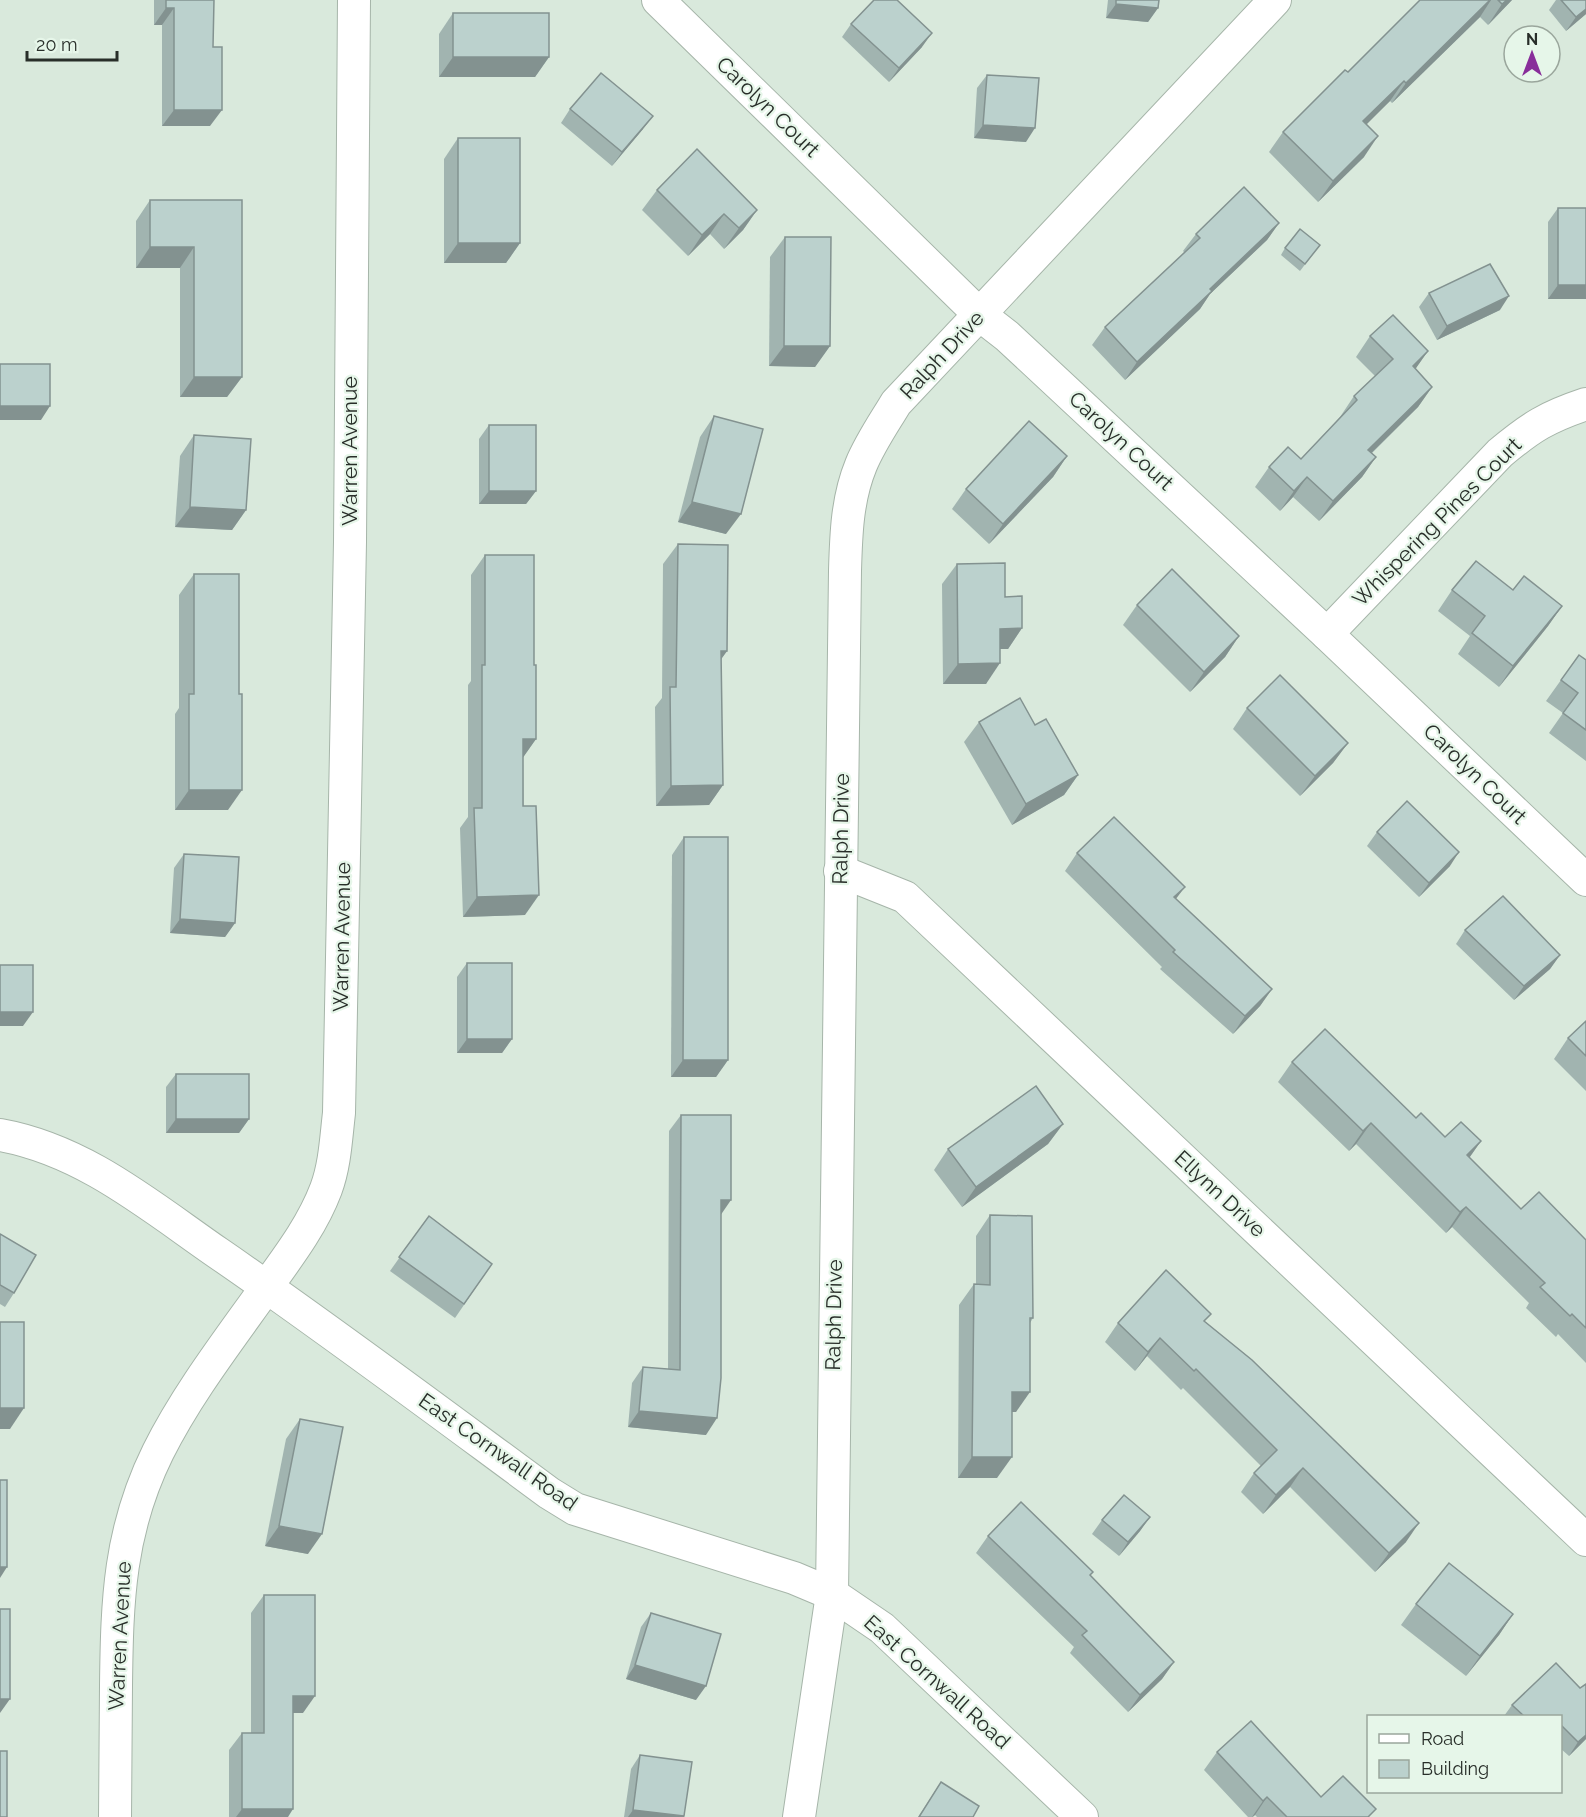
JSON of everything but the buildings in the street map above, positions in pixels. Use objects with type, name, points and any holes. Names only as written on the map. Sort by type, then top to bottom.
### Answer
[{"type":"street","name":"Warren Avenue","points":[[115,1817],[117,1620],[120,1578],[129,1529],[157,1454],[174,1422],[288,1259],[316,1213],[327,1187],[334,1159],[339,1113],[349,554],[354,0]]},
{"type":"street","name":"Carolyn Court","points":[[658,0],[980,315],[1016,344],[1586,880]]},
{"type":"street","name":"Ralph Drive","points":[[799,1817],[832,1594],[845,572],[846,531],[851,498],[861,464],[896,403],[1275,0]]},
{"type":"street","name":"Whispering Pines Court","points":[[1327,634],[1500,453],[1530,428],[1557,414],[1586,404]]},
{"type":"street","name":"Ellynn Drive","points":[[840,871],[905,897],[1586,1540]]},
{"type":"street","name":"East Cornwall Road","points":[[0,1135],[46,1146],[103,1174],[267,1286],[549,1493],[575,1509],[794,1578],[832,1594],[882,1628],[1082,1817]]}]
